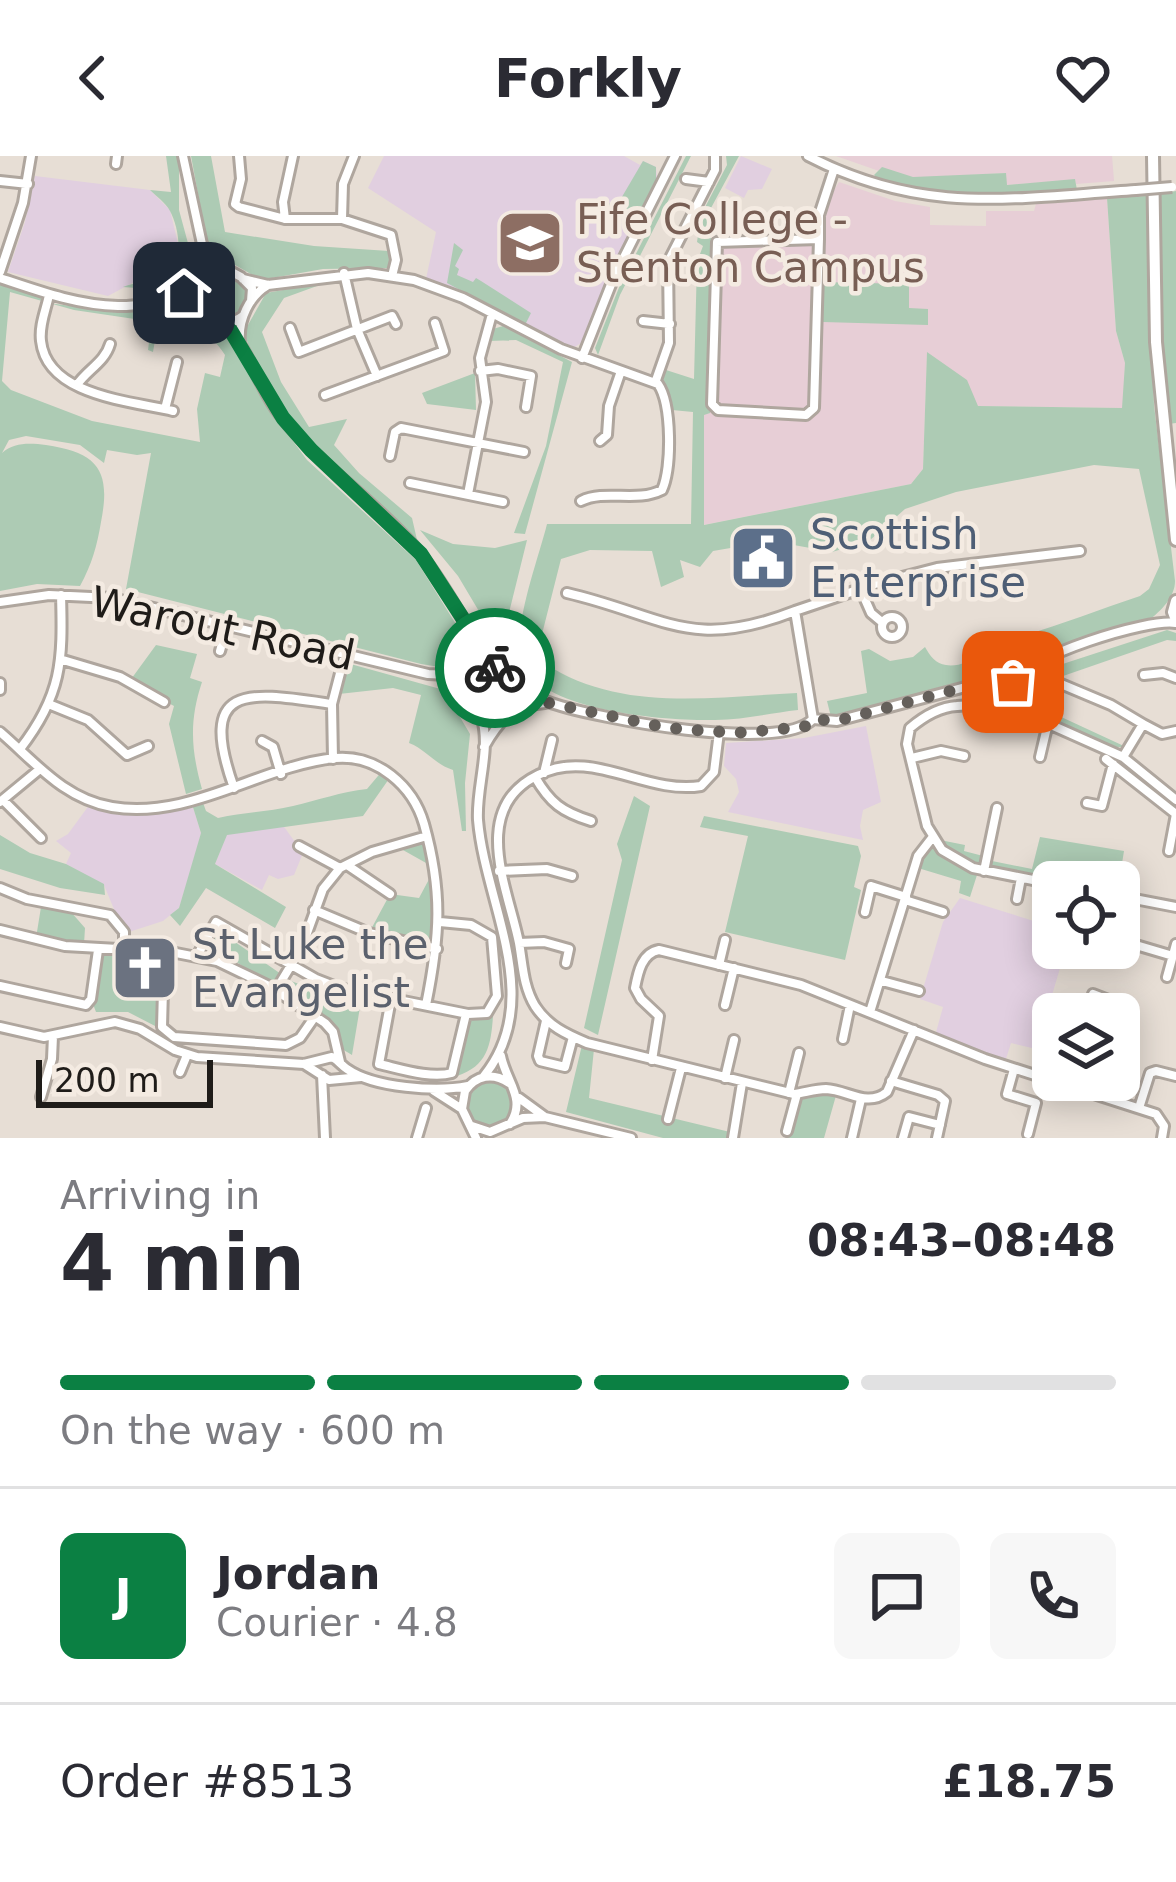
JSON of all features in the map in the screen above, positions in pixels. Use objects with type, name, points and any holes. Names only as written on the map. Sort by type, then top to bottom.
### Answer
[{"type":"main road","points":[[1153,156],[1156,342],[1176,539]]},
{"type":"main road","points":[[1176,601],[1176,622]]},
{"type":"street","points":[[31,156],[28,184],[0,275],[50,295],[114,306],[172,302],[221,322],[241,344],[259,384],[283,418],[421,554],[480,645],[516,686],[549,703],[640,723],[718,732],[794,729],[813,719],[837,721],[1007,678],[1031,716],[1124,757],[1176,800]]},
{"type":"street","points":[[182,156],[202,244],[189,287],[188,298],[195,309]]},
{"type":"street","points":[[239,156],[241,179],[235,204],[285,218],[342,218],[391,236],[396,260],[392,276]]},
{"type":"street","points":[[285,218],[283,202],[293,156]]},
{"type":"street","points":[[342,218],[343,184],[354,156]]},
{"type":"street","points":[[582,358],[614,277],[676,156]]},
{"type":"street","points":[[808,156],[872,184],[922,197],[1174,186]]},
{"type":"street","points":[[655,382],[668,352],[666,270],[710,182],[715,157]]},
{"type":"street","points":[[819,238],[717,242],[712,404],[718,410],[806,415],[814,408],[819,238],[819,215],[834,169]]},
{"type":"street","points":[[686,179],[710,182]]},
{"type":"street","points":[[0,181],[28,184]]},
{"type":"street","points":[[202,244],[219,265]]},
{"type":"street","points":[[198,268],[208,262],[243,279],[252,288],[251,301]]},
{"type":"street","points":[[344,273],[358,329],[377,376]]},
{"type":"street","points":[[243,279],[268,285],[344,273],[392,276],[438,287],[582,358],[655,382],[668,406],[664,495],[587,495]]},
{"type":"street","points":[[241,344],[243,316],[268,285]]},
{"type":"street","points":[[172,302],[189,287]]},
{"type":"street","points":[[50,295],[42,346],[48,363],[77,386],[169,410],[177,362]]},
{"type":"street","points":[[468,494],[486,402],[481,349],[492,314]]},
{"type":"street","points":[[221,322],[233,323],[243,316]]},
{"type":"street","points":[[290,328],[299,352],[392,316],[396,324]]},
{"type":"street","points":[[640,320],[670,324]]},
{"type":"street","points":[[325,395],[444,351],[435,323]]},
{"type":"street","points":[[77,386],[104,358],[110,344]]},
{"type":"street","points":[[480,371],[497,369],[531,376],[526,407]]},
{"type":"street","points":[[608,439],[609,406],[621,371]]},
{"type":"street","points":[[391,456],[400,428],[524,452]]},
{"type":"street","points":[[410,483],[503,502]]},
{"type":"street","points":[[567,593],[660,623],[714,633],[752,626],[860,588],[968,562],[1080,551]]},
{"type":"street","points":[[860,588],[871,613],[883,623]]},
{"type":"street","points":[[20,749],[51,705],[63,660],[61,595]]},
{"type":"street","name":"Warout Road","points":[[0,602],[61,595],[112,598],[445,677]]},
{"type":"street","points":[[1150,624],[1176,601]]},
{"type":"street","points":[[794,611],[813,719]]},
{"type":"street","points":[[1013,682],[1020,671],[1035,663],[1150,624],[1176,622]]},
{"type":"street","points":[[220,651],[227,626]]},
{"type":"street","points":[[304,1064],[335,1079],[374,1079],[433,1090],[468,1086],[484,1076],[500,1054],[509,1012],[511,967],[478,822],[481,716],[466,687],[480,645]]},
{"type":"street","points":[[333,758],[332,704],[345,654]]},
{"type":"street","points":[[63,660],[120,677],[164,702]]},
{"type":"street","points":[[445,677],[488,666],[501,671]]},
{"type":"street","points":[[1153,685],[1148,675],[1176,678]]},
{"type":"street","points":[[445,677],[469,697]]},
{"type":"street","points":[[1061,684],[1106,702],[1162,734],[1176,731]]},
{"type":"street","points":[[516,686],[520,700],[516,709]]},
{"type":"street","points":[[234,788],[219,734],[235,702],[262,695],[332,704]]},
{"type":"street","points":[[1017,700],[1005,708],[950,707],[922,718],[907,737],[932,838],[955,860],[1032,880]]},
{"type":"street","points":[[483,748],[499,720],[516,709],[549,703]]},
{"type":"street","points":[[51,705],[97,726],[127,755],[148,746]]},
{"type":"street","points":[[481,716],[499,720]]},
{"type":"street","points":[[1040,757],[1048,723]]},
{"type":"street","points":[[1124,757],[1143,724]]},
{"type":"street","points":[[0,732],[80,797],[126,808],[152,808],[333,758],[363,761],[401,783],[417,805],[438,883],[440,922],[426,1005]]},
{"type":"street","points":[[539,774],[582,765],[676,788],[700,786],[715,772],[718,732]]},
{"type":"street","points":[[552,740],[539,774],[514,796],[501,822],[496,848],[527,990],[546,1020],[573,1037],[681,1068],[793,1093],[829,1090],[862,1098],[880,1098],[914,1030]]},
{"type":"street","points":[[262,741],[273,747],[281,774]]},
{"type":"street","points":[[911,758],[941,752],[964,756]]},
{"type":"street","points":[[1087,802],[1102,806],[1109,761],[1176,814],[1168,851]]},
{"type":"street","points":[[40,769],[2,801],[41,838]]},
{"type":"street","points":[[539,774],[547,798],[562,812],[591,821]]},
{"type":"street","points":[[983,871],[998,808]]},
{"type":"street","points":[[276,990],[293,965],[322,889],[344,866],[372,852],[427,836]]},
{"type":"street","points":[[870,1012],[918,856],[932,838]]},
{"type":"street","points":[[299,846],[390,894]]},
{"type":"street","points":[[499,871],[547,869],[572,876]]},
{"type":"street","points":[[1017,898],[1021,878]]},
{"type":"street","points":[[865,912],[871,886],[943,912]]},
{"type":"street","points":[[0,888],[27,899],[110,915],[124,932],[124,950]]},
{"type":"street","points":[[1140,900],[1176,907]]},
{"type":"street","points":[[314,910],[369,933],[436,949]]},
{"type":"street","points":[[197,956],[216,922],[339,988],[466,1014],[487,1013],[496,1000],[492,937],[471,925],[440,922]]},
{"type":"street","points":[[0,930],[98,950],[164,952],[232,965],[329,1027],[341,1064],[325,1102]]},
{"type":"street","points":[[719,964],[725,940]]},
{"type":"street","points":[[519,943],[569,949],[566,963]]},
{"type":"street","points":[[1167,977],[1176,944]]},
{"type":"street","points":[[1140,946],[1173,956]]},
{"type":"street","points":[[0,986],[86,1005],[98,950]]},
{"type":"street","points":[[652,1060],[661,1027],[659,1016],[635,988],[650,952],[659,950],[801,985],[1032,1073]]},
{"type":"street","points":[[164,952],[162,1025],[174,1037],[286,1045],[300,1038],[316,1015]]},
{"type":"street","points":[[725,1005],[734,968]]},
{"type":"street","points":[[882,981],[919,992]]},
{"type":"street","points":[[391,999],[379,1064],[450,1075],[466,1014]]},
{"type":"street","points":[[843,1039],[850,1004]]},
{"type":"street","points":[[546,1020],[540,1061],[565,1066],[573,1037]]},
{"type":"street","points":[[0,1028],[53,1036],[116,1022],[187,1054],[304,1064],[326,1058],[374,1079]]},
{"type":"street","points":[[41,1097],[53,1036]]},
{"type":"street","points":[[326,1138],[321,1073],[335,1040]]},
{"type":"street","points":[[725,1078],[734,1040]]},
{"type":"street","points":[[787,1131],[799,1053]]},
{"type":"street","points":[[180,1072],[187,1054]]},
{"type":"street","points":[[500,1054],[518,1097],[545,1117]]},
{"type":"street","points":[[668,1119],[681,1068]]},
{"type":"street","points":[[1014,1069],[1007,1094],[1036,1103],[1028,1134]]},
{"type":"street","points":[[1139,1108],[1150,1073],[1176,1076]]},
{"type":"street","points":[[484,1076],[509,1083]]},
{"type":"street","points":[[891,1081],[945,1101],[937,1138]]},
{"type":"street","points":[[733,1138],[742,1082]]},
{"type":"street","points":[[462,1109],[468,1086]]},
{"type":"street","points":[[433,1090],[462,1109],[476,1138]]},
{"type":"street","points":[[509,1125],[517,1112],[518,1097]]},
{"type":"street","points":[[853,1138],[862,1098]]},
{"type":"street","points":[[1123,1101],[1160,1117],[1162,1138]]},
{"type":"street","points":[[417,1138],[426,1108]]},
{"type":"street","points":[[472,1126],[494,1135],[528,1117],[545,1117],[631,1138]]},
{"type":"street","points":[[903,1138],[909,1117],[940,1126]]},
{"type":"shaded area","name":"Fife College - Stenton Campus","points":[[384,156],[624,156],[656,167],[657,178],[581,343],[573,348],[426,279],[436,232],[368,188]]},
{"type":"shaded area","name":"Fife College - Stenton Campus","points":[[741,156],[772,169],[762,189],[748,190],[744,198],[725,188]]},
{"type":"shaded area","points":[[836,156],[1112,156],[1114,181],[1006,185],[1005,173],[902,179]]},
{"type":"shaded area","points":[[35,176],[150,190],[170,210],[180,252],[173,270],[163,279],[136,281],[108,296],[8,272]]},
{"type":"shaded area","points":[[839,182],[930,207],[930,225],[986,226],[986,211],[1034,211],[1036,204],[1107,198],[1116,331],[1125,363],[1123,408],[978,406],[927,354],[923,469],[911,484],[703,525],[713,236],[823,235],[826,204]]},
{"type":"shaded area","points":[[866,726],[881,802],[863,810],[863,840],[728,812],[739,792],[736,779],[724,766],[726,743],[804,738]]},
{"type":"shaded area","points":[[90,804],[143,813],[192,804],[201,833],[179,908],[163,921],[129,932],[104,885],[66,864],[71,853],[56,841],[68,834]]},
{"type":"shaded area","points":[[282,824],[303,853],[294,875],[278,879],[269,875],[262,890],[215,864],[227,834]]},
{"type":"shaded area","points":[[960,898],[1032,920],[1032,969],[1060,969],[1053,993],[1032,993],[1032,1048],[1011,1043],[1005,1062],[935,1036],[943,1007],[920,999],[943,922]]},
{"type":"green space","points":[[166,156],[179,156],[179,210],[192,258],[182,274],[162,290],[123,287],[169,275],[177,259],[174,219],[150,190],[171,192]]},
{"type":"green space","points":[[191,156],[211,156],[225,232],[314,246],[389,251],[389,268],[323,269],[261,280],[216,254],[207,243]]},
{"type":"green space","points":[[686,156],[691,156],[620,295],[598,355],[595,348],[620,285]]},
{"type":"green space","points":[[726,156],[739,156],[711,208],[704,525],[911,484],[923,469],[927,352],[967,380],[978,406],[1122,408],[1125,363],[1116,331],[1107,198],[1146,196],[1154,405],[1175,581],[1170,598],[1158,612],[1149,620],[1029,660],[1006,673],[831,717],[827,701],[867,693],[861,651],[869,649],[890,661],[913,657],[925,647],[939,663],[955,665],[1149,589],[1160,565],[1139,469],[1094,465],[956,492],[905,509],[869,541],[832,552],[772,541],[713,551],[700,567],[680,560],[684,577],[661,587],[652,551],[590,550],[561,559],[539,646],[544,663],[573,679],[635,696],[797,693],[798,710],[725,720],[637,715],[577,702],[532,678],[521,660],[520,630],[547,524],[691,524],[693,412],[672,410],[670,395],[661,382],[666,370],[694,379],[697,262],[703,246],[697,242],[701,215],[727,165]]},
{"type":"green space","points":[[643,161],[656,167],[656,181],[632,223],[604,208],[607,202],[616,207]]},
{"type":"green space","points":[[882,167],[913,177],[1006,173],[1007,185],[1075,179],[1077,190],[957,195],[881,181],[874,175]]},
{"type":"green space","points":[[1176,191],[1176,423],[1168,424],[1160,311],[1160,194]]},
{"type":"green space","points":[[454,243],[463,250],[455,266],[457,275],[473,282],[476,278],[531,313],[525,325],[447,283]]},
{"type":"green space","points":[[212,267],[235,277],[247,292],[248,298],[232,319],[192,300],[198,276]]},
{"type":"green space","points":[[0,282],[47,303],[10,292],[2,381],[11,390],[92,421],[200,442],[197,409],[205,373],[220,377],[225,355],[204,334],[178,329],[157,329],[153,352],[148,350],[148,321],[50,303],[118,312],[173,307],[229,335],[264,402],[307,460],[416,560],[472,650],[471,660],[458,670],[421,664],[126,589],[151,453],[107,450],[104,463],[80,445],[26,436],[9,440],[2,453],[17,445],[34,444],[89,459],[102,477],[104,504],[96,547],[80,586],[37,584],[0,591]]},
{"type":"green space","points":[[328,282],[284,298],[262,332],[281,382],[309,427],[347,419],[334,445],[412,518],[418,544],[295,423],[257,366],[244,332],[266,293]]},
{"type":"green space","points":[[823,282],[909,284],[909,308],[928,309],[928,325],[823,322]]},
{"type":"green space","points":[[503,326],[572,362],[525,534],[514,533],[546,446],[563,362],[516,340],[489,341],[493,329]]},
{"type":"green space","points":[[475,373],[476,410],[427,404],[422,393]]},
{"type":"green space","points":[[420,530],[453,544],[495,548],[527,540],[503,637],[483,618],[458,576]]},
{"type":"green space","points":[[1167,630],[1176,633],[1176,641],[1167,640],[1040,684],[1037,694],[1044,709],[1126,747],[1030,710],[1024,691],[1032,674]]},
{"type":"green space","points":[[156,645],[197,654],[190,678],[202,682],[193,736],[202,789],[186,794],[169,724],[174,706],[129,682]]},
{"type":"green space","points":[[347,663],[444,690],[470,734],[466,831],[462,831],[453,770],[409,743],[421,695],[393,688],[339,694]]},
{"type":"green space","points":[[490,670],[512,685],[517,695],[515,705],[497,717],[485,714],[471,692],[472,678]]},
{"type":"green space","points":[[383,770],[391,776],[363,816],[227,835],[215,864],[286,907],[275,928],[206,888],[180,926],[170,915],[179,908],[201,833],[192,804],[202,800],[206,811],[218,818],[284,808],[367,789]]},
{"type":"green space","points":[[634,796],[650,806],[598,1035],[584,1028],[622,860],[617,844]]},
{"type":"green space","points":[[704,816],[858,846],[861,856],[854,887],[861,890],[845,960],[725,932],[748,836],[700,827]]},
{"type":"green space","points":[[0,835],[104,884],[105,895],[60,888],[0,869]]},
{"type":"green space","points":[[427,836],[433,867],[394,845]]},
{"type":"green space","points":[[1040,837],[1124,851],[1122,861],[1034,861]]},
{"type":"green space","points":[[940,840],[965,845],[964,851],[1032,869],[1032,877],[975,864]]},
{"type":"green space","points":[[932,845],[943,858],[977,875],[970,897],[959,893],[961,881],[918,868]]},
{"type":"green space","points":[[434,871],[439,899],[435,900],[432,943],[415,944],[369,933],[390,894],[419,898]]},
{"type":"green space","points":[[41,907],[71,912],[85,928],[84,944],[36,938]]},
{"type":"green space","points":[[225,935],[291,981],[360,1007],[352,1055],[342,1049],[337,1029],[238,963],[205,952],[214,936]]},
{"type":"green space","points":[[97,955],[132,956],[130,985],[159,987],[157,1027],[128,1012],[96,1012],[91,999]]},
{"type":"green space","points":[[493,1016],[486,1054],[475,1067],[457,1076],[468,1021]]},
{"type":"green space","points":[[582,1045],[594,1049],[589,1098],[730,1132],[729,1138],[663,1138],[566,1112]]},
{"type":"green space","points":[[490,1080],[507,1087],[514,1104],[507,1121],[490,1128],[473,1121],[466,1104],[473,1087]]},
{"type":"green space","points":[[837,1092],[824,1138],[786,1138],[797,1094]]},
{"type":"way so far","points":[[495,668],[520,690],[516,709],[549,703],[668,728],[735,733],[804,727],[813,719],[837,721],[992,680],[1013,682]]},
{"type":"place","name":"Fife College - Stenton Campus","points":[[530,243]]},
{"type":"place","name":"Scottish Enterprise","points":[[763,558]]},
{"type":"place","name":"St Luke the Evangelist","points":[[145,968]]},
{"type":"route","points":[[184,293],[172,302],[185,304],[231,331],[283,418],[421,554],[480,645],[476,670],[495,668]]}]
